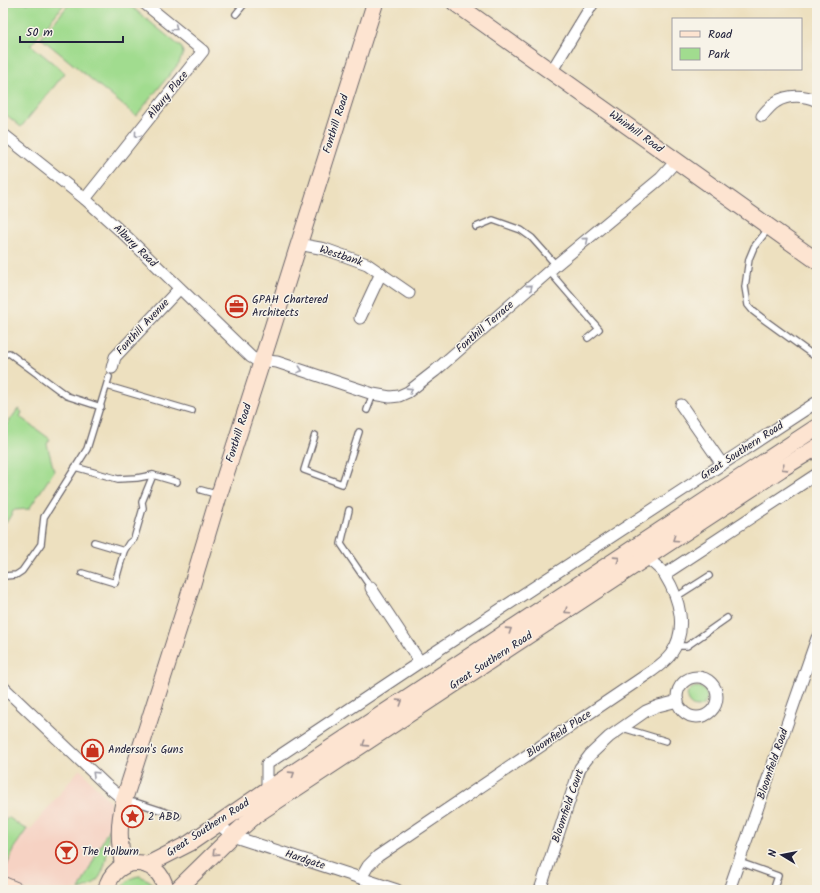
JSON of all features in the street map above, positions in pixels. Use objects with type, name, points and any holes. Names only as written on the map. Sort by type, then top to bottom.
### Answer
[{"type":"main road","name":"Fonthill Road","points":[[123,866],[119,842],[119,823],[124,800],[375,3]]},
{"type":"main road","name":"Whinhill Road","points":[[455,3],[817,261]]},
{"type":"main road","name":"Great Southern Road","points":[[147,865],[190,842],[817,427]]},
{"type":"main road","name":"Great Southern Road","points":[[177,890],[232,836],[257,814],[781,469],[817,447]]},
{"type":"main road","points":[[104,888],[112,874],[123,866],[135,863],[147,865],[158,871],[164,881],[166,890]]},
{"type":"main road","points":[[3,885],[16,890]]},
{"type":"street","name":"Albury Place","points":[[85,200],[203,51],[144,3]]},
{"type":"street","points":[[551,72],[593,3]]},
{"type":"street","points":[[762,116],[776,102],[786,98],[797,96],[809,97],[817,101]]},
{"type":"street","name":"Albury Road","points":[[3,134],[127,236],[251,357],[262,361]]},
{"type":"street","name":"Fonthill Terrace","points":[[262,361],[277,362],[373,394],[390,397],[399,396],[408,392],[435,371],[553,268],[661,178],[676,161]]},
{"type":"street","name":"Westbank","points":[[298,244],[325,250],[367,264],[409,293]]},
{"type":"street","points":[[360,318],[381,274]]},
{"type":"street","name":"Fonthill Avenue","points":[[111,373],[115,357],[180,289]]},
{"type":"street","name":"Great Southern Road","points":[[267,790],[267,764],[817,402]]},
{"type":"street","points":[[681,405],[722,464]]},
{"type":"street","points":[[665,574],[817,474]]},
{"type":"street","name":"Bloomfield Place","points":[[361,878],[368,866],[378,856],[652,671],[666,660],[676,646],[679,637],[681,619],[680,610],[676,597],[665,574],[647,558]]},
{"type":"street","points":[[371,588],[420,662]]},
{"type":"street","name":"Bloomfield Road","points":[[729,890],[817,638]]},
{"type":"street","points":[[3,688],[106,785],[124,800]]},
{"type":"street","name":"Bloomfield Court","points":[[540,890],[580,768],[590,755],[609,736],[623,728],[646,711],[678,701]]},
{"type":"street","name":"Hardgate","points":[[218,823],[232,836],[397,890]]},
{"type":"lane","points":[[236,14],[245,3]]},
{"type":"lane","points":[[476,227],[493,220],[522,230],[532,238],[599,329],[588,338]]},
{"type":"lane","points":[[770,228],[754,247],[749,259],[746,288],[748,305],[752,311],[761,318],[817,358]]},
{"type":"lane","points":[[3,355],[9,353],[67,396],[100,407]]},
{"type":"lane","name":"Fonthill Avenue","points":[[3,575],[16,575],[22,571],[41,544],[44,517],[87,449],[111,373]]},
{"type":"lane","points":[[107,386],[192,411]]},
{"type":"lane","points":[[367,410],[373,394]]},
{"type":"lane","points":[[315,435],[304,470],[342,484],[359,432]]},
{"type":"lane","points":[[75,467],[118,479],[153,475],[176,482]]},
{"type":"lane","points":[[82,572],[115,583],[124,551],[129,543],[134,539],[143,508],[142,502],[153,475]]},
{"type":"lane","points":[[201,490],[219,495]]},
{"type":"lane","points":[[349,510],[341,544],[371,588]]},
{"type":"lane","points":[[94,542],[124,551]]},
{"type":"lane","points":[[676,597],[709,576]]},
{"type":"lane","points":[[676,646],[687,646],[727,618]]},
{"type":"lane","points":[[623,728],[666,741]]},
{"type":"lane","points":[[124,800],[178,816]]},
{"type":"lane","points":[[739,862],[778,876],[774,888]]},
{"type":"shaded area","points":[[80,769],[110,802],[111,810],[111,818],[108,827],[81,885],[77,890],[3,890],[3,814],[22,827],[30,830]]},
{"type":"green space","points":[[3,3],[65,3],[31,45],[65,73],[21,127],[3,112]]},
{"type":"green space","points":[[70,3],[127,3],[182,48],[183,53],[179,63],[136,116],[41,38]]},
{"type":"green space","points":[[18,409],[22,412],[20,417],[50,439],[47,444],[54,471],[29,509],[14,510],[6,523],[3,521],[3,433],[6,428],[5,427]]},
{"type":"green space","points":[[693,687],[701,687],[707,693],[707,701],[701,707],[693,707],[687,701],[687,693]]},
{"type":"green space","points":[[8,817],[27,829],[14,848],[6,868],[3,867],[3,824]]},
{"type":"green space","points":[[109,828],[106,856],[101,874],[89,887],[79,890]]},
{"type":"green space","points":[[140,876],[150,881],[155,890],[122,890],[129,880]]},
{"type":"place","name":"GPAH Chartered Architects","points":[[236,306]]},
{"type":"place","name":"Anderson's Guns","points":[[93,750]]},
{"type":"place","name":"2 ABD","points":[[132,817]]},
{"type":"place","name":"The Holburn","points":[[67,852]]}]
